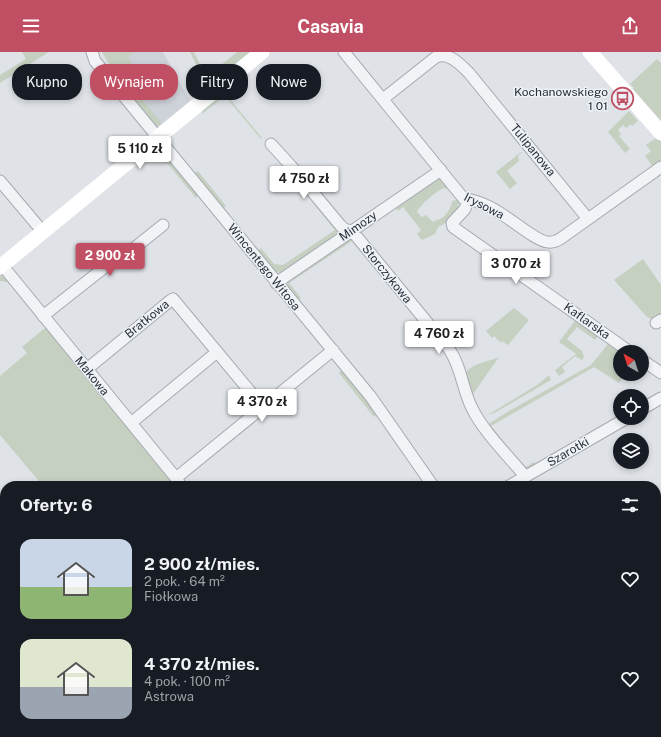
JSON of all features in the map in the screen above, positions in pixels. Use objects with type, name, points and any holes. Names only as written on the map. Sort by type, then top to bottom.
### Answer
[{"type":"street","name":"Wincentego Witosa","points":[[92,52],[95,61],[376,403],[430,481]]},
{"type":"street","points":[[1,266],[262,52]]},
{"type":"street","name":"Irysowa","points":[[344,52],[464,199],[480,202],[489,206],[546,242],[556,241],[661,167]]},
{"type":"street","points":[[590,52],[661,133]]},
{"type":"street","name":"Tulipanowa","points":[[383,99],[436,57],[441,54],[449,56],[472,76],[588,219]]},
{"type":"street","name":"Storczykowa","points":[[271,144],[340,225],[344,229],[352,231],[449,349],[454,357],[470,406],[478,420],[525,476]]},
{"type":"street","name":"Mimozy","points":[[276,283],[441,170]]},
{"type":"street","points":[[0,181],[43,232]]},
{"type":"street","name":"Kaflarska","points":[[468,199],[465,209],[452,223],[453,227],[620,345]]},
{"type":"street","points":[[43,316],[110,263],[116,262],[123,257],[163,225]]},
{"type":"street","name":"Makowa","points":[[1,266],[87,368],[178,481]]},
{"type":"street","name":"Bratkowa","points":[[87,368],[173,299],[262,407]]},
{"type":"street","points":[[180,481],[262,407],[333,350]]},
{"type":"street","points":[[131,423],[217,352]]},
{"type":"street","points":[[649,365],[661,373]]},
{"type":"street","points":[[649,405],[661,398]]},
{"type":"street","name":"Szarotki","points":[[517,481],[615,425]]},
{"type":"shaded area","points":[[135,52],[163,52],[170,64],[118,64]]},
{"type":"shaded area","points":[[178,79],[186,94],[186,100],[190,101],[160,125],[139,100],[178,100]]},
{"type":"green space","points":[[22,52],[49,52],[30,64],[18,64],[26,59]]},
{"type":"green space","points":[[102,52],[135,52],[128,57],[132,63],[131,64],[110,64]]},
{"type":"green space","points":[[190,52],[194,52],[200,64],[196,64]]},
{"type":"green space","points":[[237,52],[250,52],[235,64],[222,64]]},
{"type":"green space","points":[[657,59],[661,63],[661,121],[630,84]]},
{"type":"green space","points":[[12,68],[12,75],[0,83],[0,75]]},
{"type":"green space","points":[[133,100],[143,100],[162,124],[157,127],[153,125]]},
{"type":"green space","points":[[212,100],[220,100],[202,114],[203,108]]},
{"type":"green space","points":[[228,100],[230,100],[262,138],[261,139]]},
{"type":"green space","points":[[629,111],[638,121],[632,126],[631,124],[626,128],[623,125],[618,130],[621,134],[619,136],[630,149],[625,153],[608,132]]},
{"type":"green space","points":[[656,138],[661,141],[661,161],[653,167],[645,156],[651,151],[646,145]]},
{"type":"green space","points":[[156,148],[161,150],[199,195],[196,198],[157,151],[150,157],[148,153]]},
{"type":"green space","points":[[521,152],[518,156],[519,161],[507,171],[517,183],[510,189],[496,172]]},
{"type":"green space","points":[[198,171],[226,206],[222,209],[193,174]]},
{"type":"green space","points":[[437,178],[440,178],[446,182],[447,189],[444,188],[437,192],[421,206],[417,212],[422,217],[426,215],[433,222],[442,218],[446,214],[453,200],[454,201],[459,198],[462,201],[458,205],[458,210],[448,222],[438,227],[435,234],[422,240],[417,234],[421,230],[403,207],[398,211],[394,206]]},
{"type":"green space","points":[[317,202],[338,230],[337,235],[282,273],[274,272],[257,251],[261,248],[274,264],[283,265],[335,230],[314,204]]},
{"type":"green space","points":[[352,238],[362,250],[360,251],[352,241],[289,283],[301,298],[298,300],[287,287],[287,281],[347,239]]},
{"type":"green space","points":[[643,259],[661,285],[661,316],[654,320],[647,317],[614,280]]},
{"type":"green space","points":[[0,275],[4,275],[171,481],[39,481],[0,435],[0,376],[27,353],[22,347],[45,328],[8,282],[0,281]]},
{"type":"green space","points":[[514,308],[529,320],[508,345],[502,341],[501,343],[494,336],[492,338],[486,331]]},
{"type":"green space","points":[[577,318],[612,343],[606,342],[598,336],[595,340],[577,327],[567,339],[582,351],[584,357],[582,360],[575,356],[562,367],[565,372],[559,376],[555,370],[576,354],[559,342]]},
{"type":"green space","points":[[608,344],[616,345],[613,345],[613,379],[594,367],[491,426],[524,468],[534,462],[536,465],[529,470],[522,469],[489,425],[490,423],[591,365]]},
{"type":"green space","points":[[499,357],[473,394],[478,410],[482,414],[481,415],[477,412],[465,373],[476,365]]},
{"type":"green space","points":[[342,370],[377,414],[374,417],[339,373]]},
{"type":"green space","points":[[549,375],[551,380],[496,412],[486,416],[537,385]]},
{"type":"place","name":"Kochanowskiego 1 01","points":[[623,99]]}]
